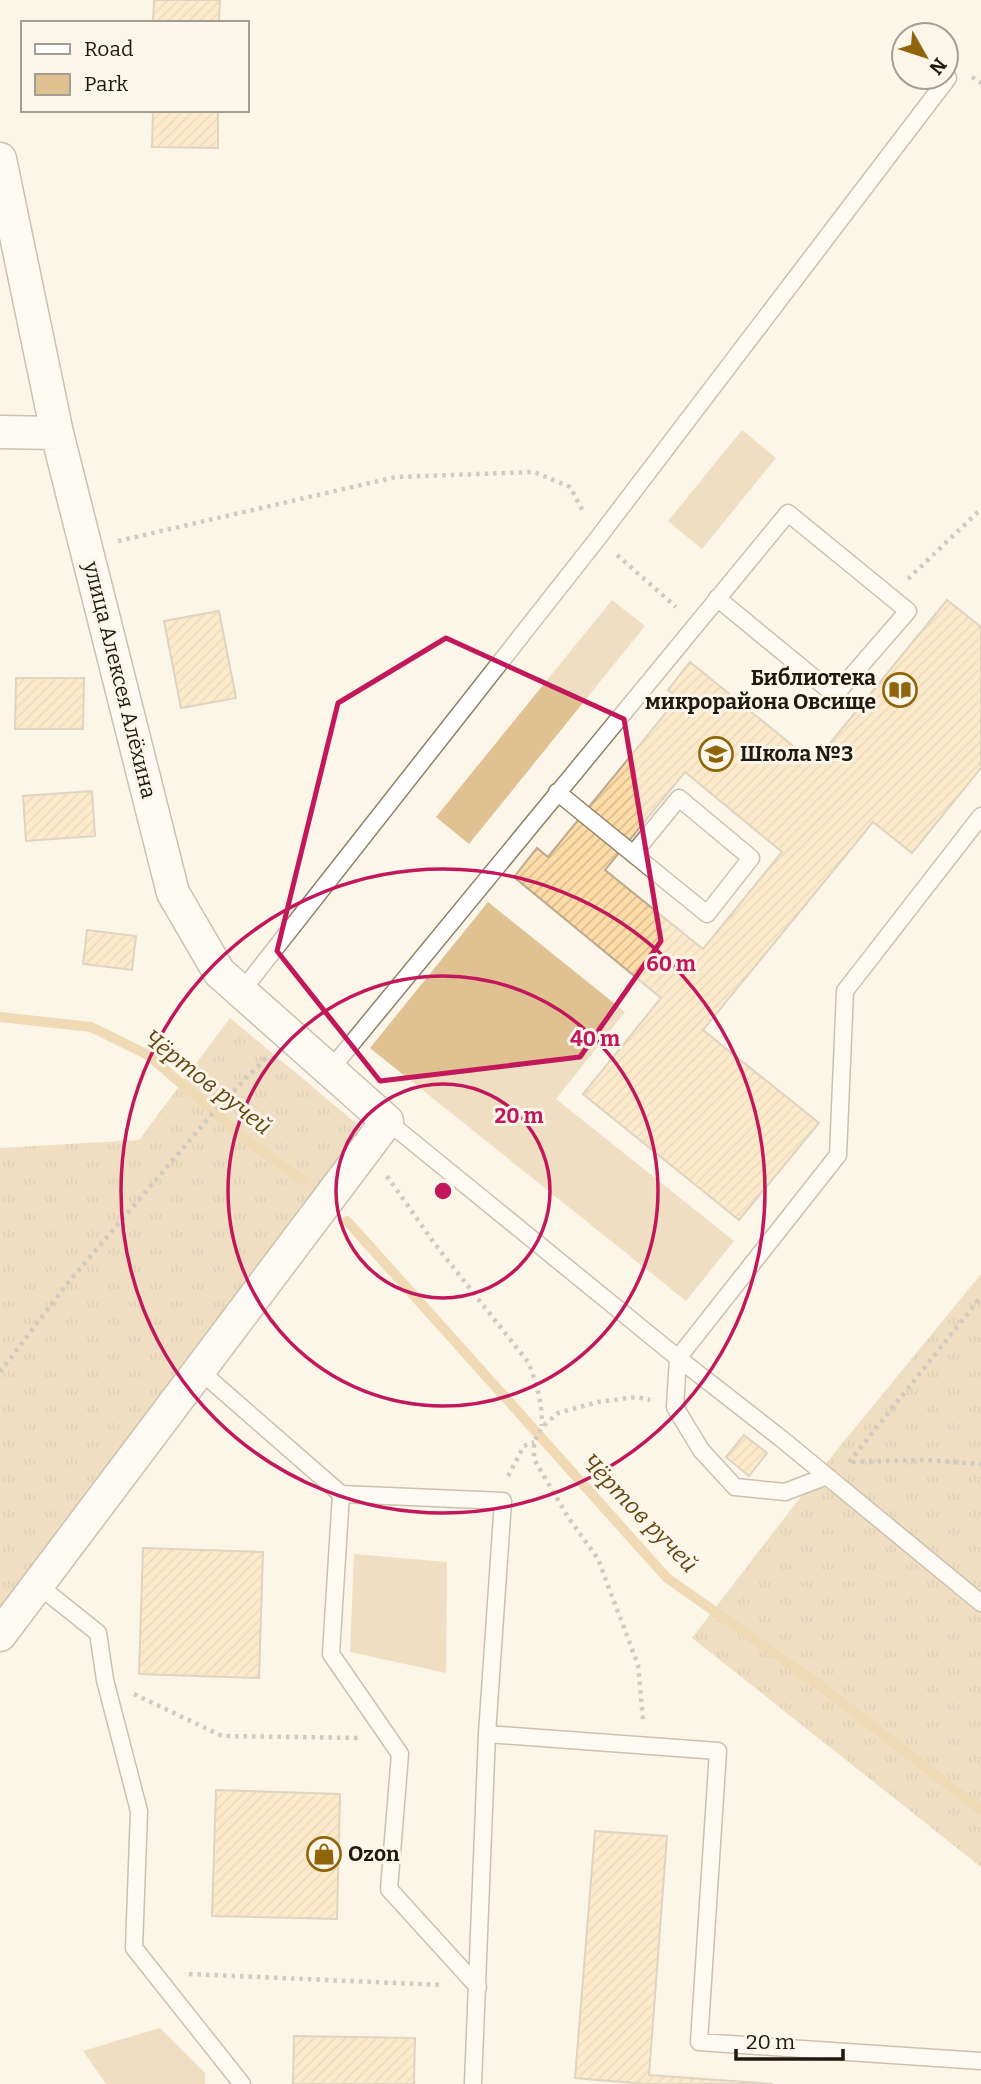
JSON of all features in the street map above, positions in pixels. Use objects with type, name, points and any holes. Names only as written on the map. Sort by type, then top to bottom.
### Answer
[{"type":"street","name":"улица Алексея Алёхина","points":[[0,159],[57,433],[173,893],[219,972],[387,1121]]},
{"type":"street","points":[[0,432],[57,433]]},
{"type":"street","points":[[0,1635],[387,1121]]},
{"type":"lane","points":[[241,992],[598,538],[938,91]]},
{"type":"lane","points":[[330,1070],[695,624],[788,513],[908,611],[835,695],[717,598]]},
{"type":"lane","points":[[557,792],[633,854],[707,914],[751,858],[679,798],[633,854]]},
{"type":"lane","points":[[827,1476],[785,1492],[735,1487],[701,1450],[675,1407],[678,1358],[838,1155],[845,991],[981,816]]},
{"type":"lane","points":[[387,1121],[981,1603]]},
{"type":"lane","points":[[199,1370],[341,1494],[503,1501],[487,1734],[473,2084]]},
{"type":"lane","points":[[341,1494],[331,1654],[400,1754],[389,1889],[478,1987]]},
{"type":"lane","points":[[38,1585],[98,1633],[105,1680],[139,1811],[134,1948],[242,2084]]},
{"type":"lane","points":[[487,1734],[718,1751],[699,2042],[981,2061]]},
{"type":"path","points":[[86,548],[396,477],[534,472],[570,487],[598,538],[695,624]]},
{"type":"path","points":[[890,596],[981,509]]},
{"type":"path","points":[[0,1372],[66,1284],[219,1106],[289,1034]]},
{"type":"path","points":[[367,1147],[434,1243],[528,1362],[537,1385],[542,1409],[542,1427]]},
{"type":"path","points":[[849,1462],[981,1297]]},
{"type":"path","points":[[646,1746],[638,1665],[598,1559],[568,1517],[534,1459],[534,1442],[542,1427],[558,1413],[598,1402],[636,1397],[675,1407]]},
{"type":"path","points":[[503,1501],[509,1471],[524,1446],[534,1442]]},
{"type":"path","points":[[105,1680],[222,1736],[342,1739],[387,1735]]},
{"type":"path","points":[[153,1972],[478,1987]]},
{"type":"highlighted area","points":[[446,638],[624,719],[661,941],[580,1057],[380,1081],[277,951],[338,703]]},
{"type":"green space","points":[[742,430],[776,458],[702,549],[668,521]]},
{"type":"green space","points":[[612,600],[645,626],[469,844],[436,817]]},
{"type":"green space","points":[[488,902],[625,1012],[556,1099],[734,1241],[686,1301],[370,1048]]},
{"type":"green space","points":[[230,1018],[362,1128],[0,1609],[0,1148],[139,1140]]},
{"type":"green space","points":[[981,1274],[981,1867],[692,1638],[836,1451]]},
{"type":"green space","points":[[354,1554],[447,1562],[446,1673],[350,1652]]},
{"type":"green space","points":[[160,2028],[205,2073],[205,2084],[106,2084],[83,2051]]},
{"type":"building","points":[[154,0],[220,0],[219,21],[153,21]]},
{"type":"building","points":[[153,112],[218,112],[218,148],[152,147]]},
{"type":"building","points":[[947,600],[981,627],[981,768],[912,853],[873,822],[703,1030],[819,1123],[739,1220],[583,1094],[661,998],[514,877],[537,848],[548,857],[678,698],[668,690],[690,662],[814,763]],"holes":[[[685,772],[782,852],[703,949],[605,870]]]},
{"type":"building","points":[[219,611],[236,698],[181,708],[164,621]]},
{"type":"building","points":[[16,678],[84,678],[83,729],[15,729]]},
{"type":"building","points":[[92,791],[95,836],[26,841],[23,796]]},
{"type":"building","points":[[87,930],[136,936],[132,970],[83,964]]},
{"type":"building","points":[[744,1435],[767,1453],[749,1476],[726,1457]]},
{"type":"building","points":[[143,1548],[263,1552],[259,1678],[139,1674]]},
{"type":"building","points":[[216,1790],[340,1794],[337,1919],[212,1916]]},
{"type":"building","points":[[595,1831],[667,1836],[649,2075],[773,2084],[646,2084],[575,2078]]},
{"type":"building","points":[[294,2036],[415,2038],[414,2084],[293,2084]]},
{"type":"waterway","name":"Чёртов ручей","points":[[0,1017],[91,1027],[148,1055],[249,1142],[303,1180]]},
{"type":"waterway","name":"Чёртов ручей","points":[[347,1221],[667,1578],[815,1682],[981,1810]]},
{"type":"place","name":"Библиотека микрорайона Овсище","points":[[900,690]]},
{"type":"place","name":"Школа №3","points":[[716,754]]},
{"type":"place","name":"Ozon","points":[[324,1854]]}]
